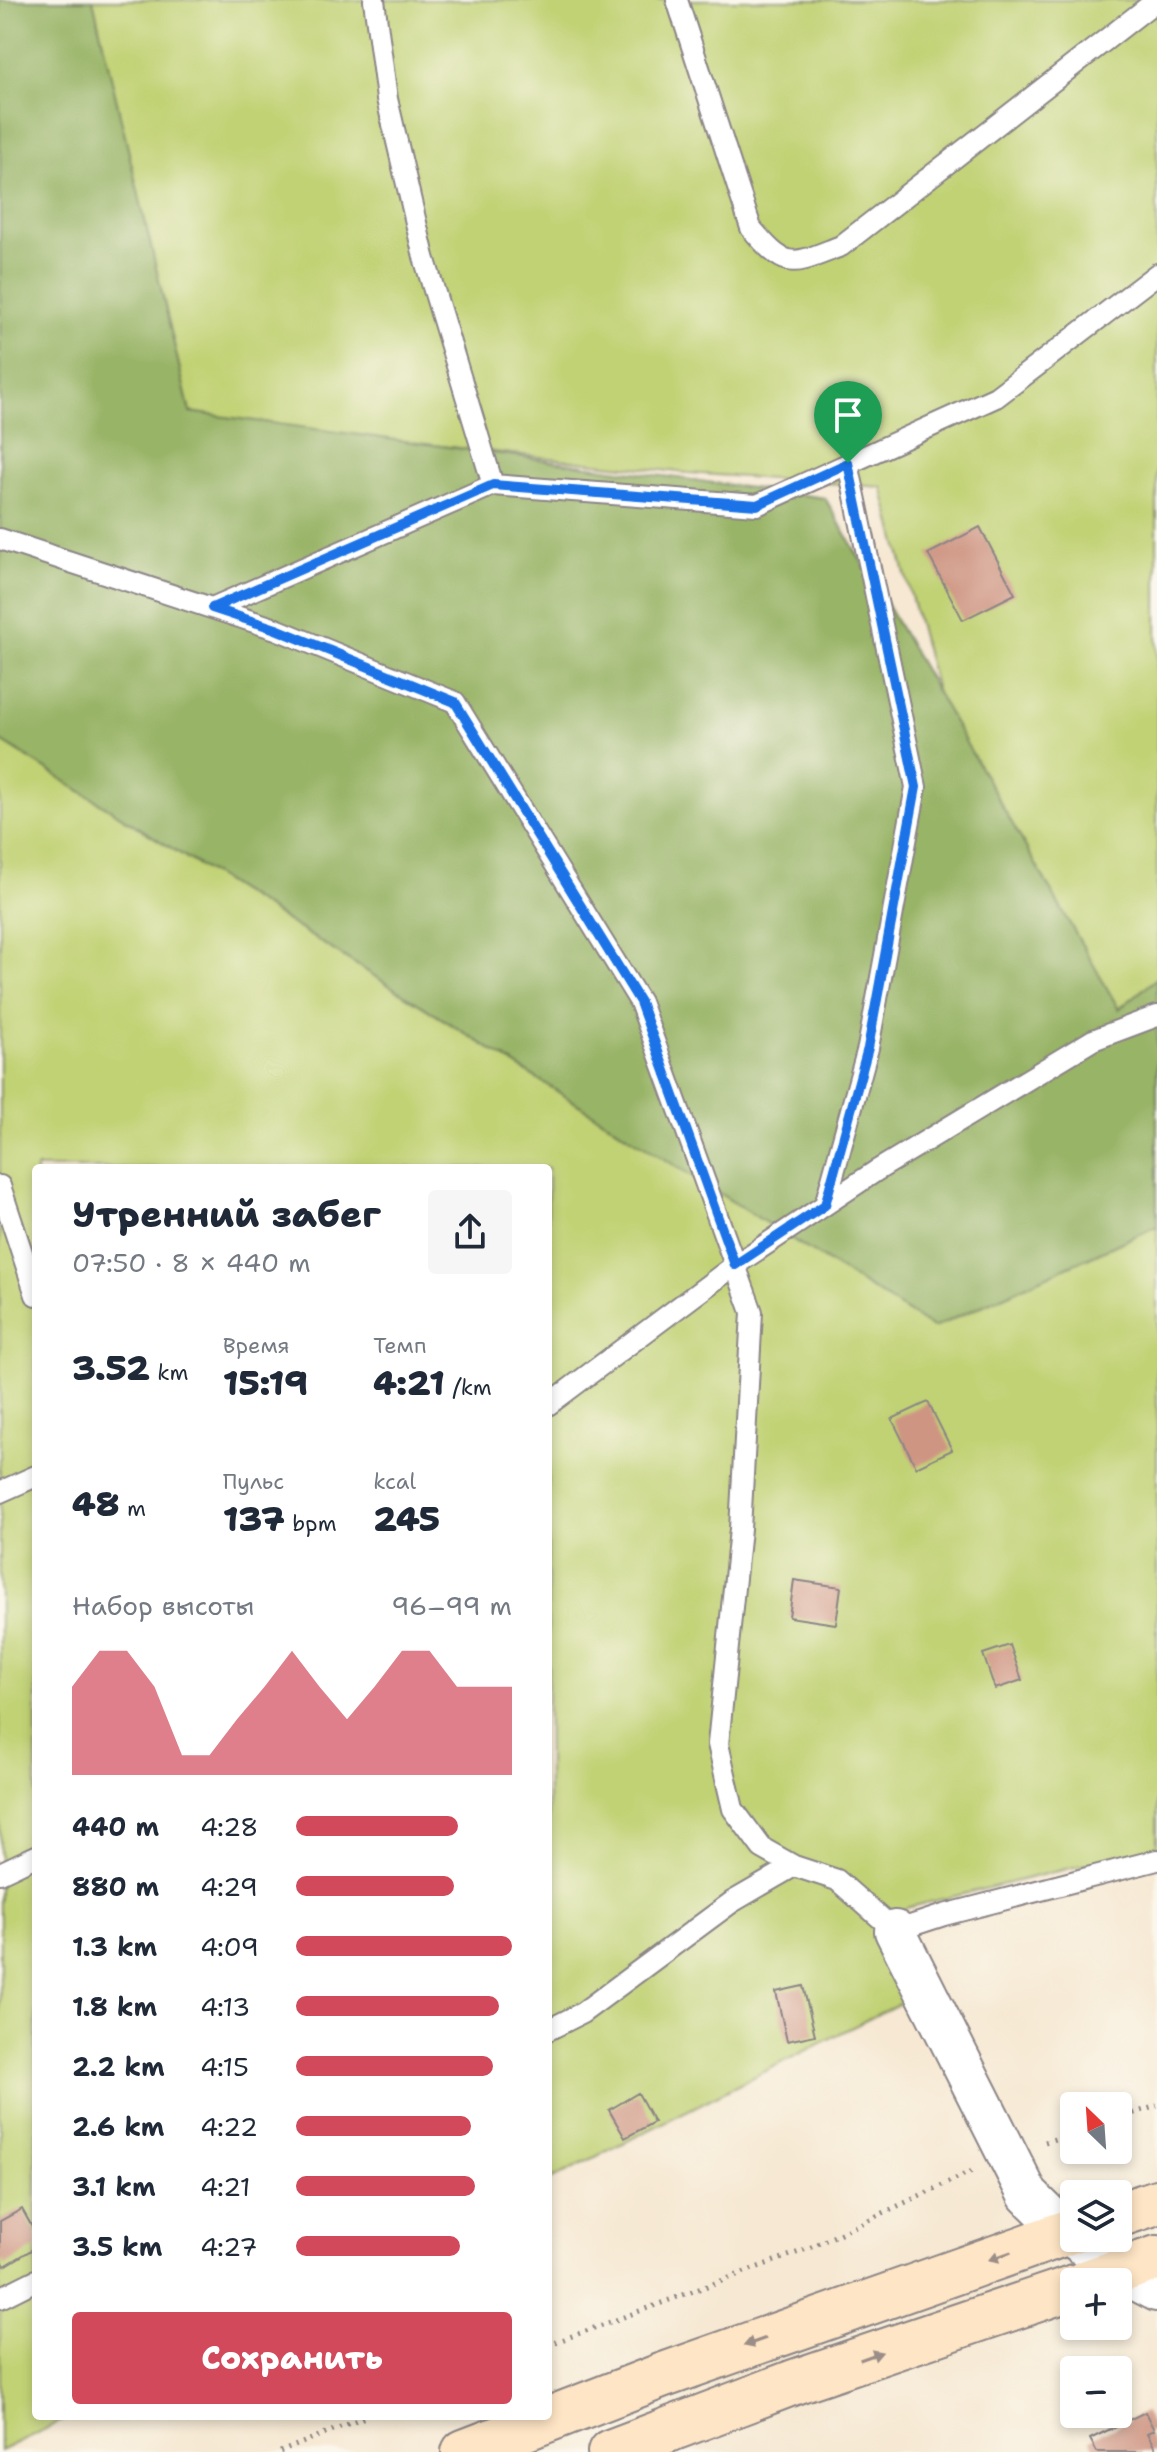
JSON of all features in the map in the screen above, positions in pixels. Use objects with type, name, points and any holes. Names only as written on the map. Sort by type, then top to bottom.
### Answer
[{"type":"main road","points":[[1132,2210],[1157,2202]]},
{"type":"main road","points":[[552,2418],[661,2376],[1060,2235]]},
{"type":"main road","points":[[610,2452],[797,2381],[1060,2292]]},
{"type":"main road","points":[[464,2452],[547,2420]]},
{"type":"street","points":[[895,1931],[1028,2195],[1060,2222]]},
{"type":"street","points":[[1097,2252],[1118,2268]]},
{"type":"street","points":[[1132,2276],[1157,2291]]},
{"type":"lane","points":[[374,0],[387,99],[424,257],[493,485]]},
{"type":"lane","points":[[677,0],[751,228],[775,256],[799,262],[841,246],[1157,0]]},
{"type":"lane","points":[[212,608],[493,485],[757,505],[996,397],[1157,274]]},
{"type":"lane","points":[[825,1205],[868,1048],[916,787],[848,463]]},
{"type":"lane","points":[[0,539],[276,629],[455,702],[640,1002],[752,1312],[740,1529],[718,1744],[733,1809],[762,1848],[794,1866],[837,1880],[895,1931],[944,1915],[1157,1860]]},
{"type":"lane","points":[[552,1402],[735,1265],[876,1171],[1093,1040],[1157,1016]]},
{"type":"lane","points":[[0,1186],[32,1283]]},
{"type":"lane","points":[[0,1492],[32,1478]]},
{"type":"lane","points":[[0,1873],[32,1858]]},
{"type":"lane","points":[[552,2028],[582,2013],[732,1902],[794,1866]]},
{"type":"lane","points":[[0,2298],[32,2282]]},
{"type":"path","points":[[1132,2114],[1157,2106]]},
{"type":"path","points":[[552,2344],[807,2249],[1007,2155],[1060,2138]]},
{"type":"path","points":[[280,2452],[357,2420]]},
{"type":"green space","points":[[0,0],[1157,0],[1157,978],[1119,1009],[973,829],[882,487],[688,473],[176,417]]},
{"type":"green space","points":[[0,0],[93,0],[190,412],[825,498],[1119,1009],[1157,978],[1157,1226],[933,1328],[0,740]]},
{"type":"green space","points":[[0,740],[933,1328],[1157,1226],[1157,1847],[906,1908],[875,1934],[906,2000],[552,2179],[552,1164],[32,1164],[32,2420],[64,2420],[0,2451]]},
{"type":"building","points":[[980,527],[1015,594],[963,620],[928,554]]},
{"type":"building","points":[[928,1402],[952,1450],[916,1467],[892,1419]]},
{"type":"building","points":[[794,1580],[841,1587],[836,1624],[789,1617]]},
{"type":"building","points":[[1010,1645],[1022,1680],[995,1689],[983,1654]]},
{"type":"building","points":[[803,1986],[815,2035],[787,2041],[776,1992]]},
{"type":"building","points":[[638,2093],[654,2122],[625,2138],[609,2110]]},
{"type":"building","points":[[22,2209],[32,2227],[32,2249],[5,2266],[0,2257],[0,2221]]},
{"type":"building","points":[[1145,2412],[1154,2430],[1147,2433],[1157,2452],[1097,2452],[1090,2439],[1112,2428],[1132,2428],[1132,2418]]},
{"type":"route","points":[[848,463],[916,787],[868,1048],[825,1205],[735,1265],[640,1002],[455,702],[276,629],[212,608],[493,485],[757,505],[848,463]]}]
